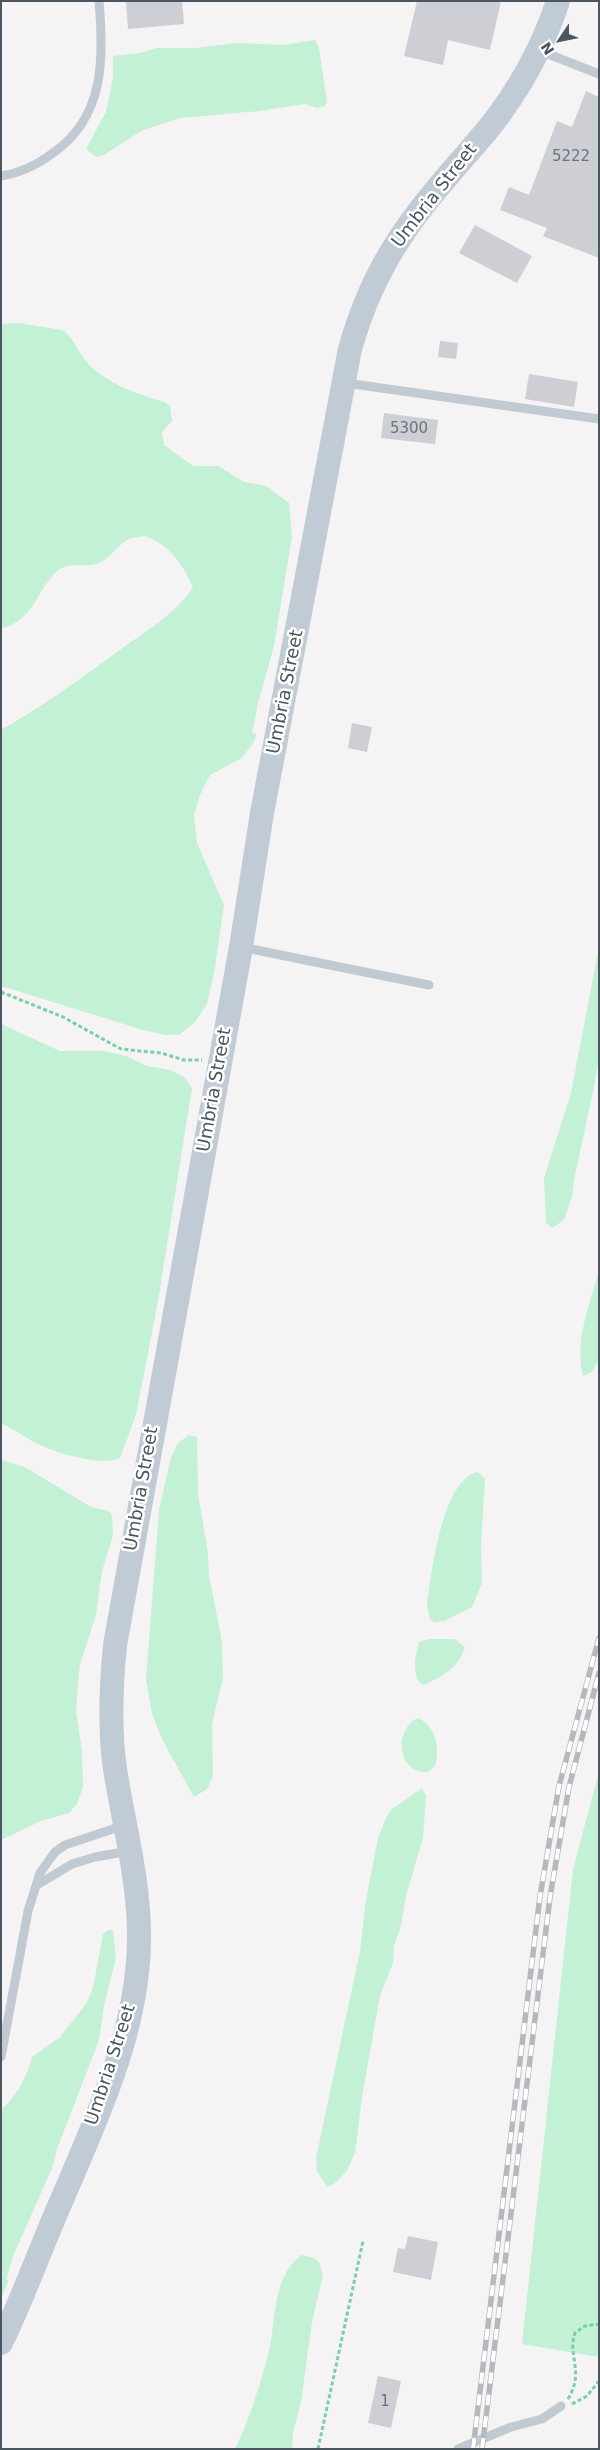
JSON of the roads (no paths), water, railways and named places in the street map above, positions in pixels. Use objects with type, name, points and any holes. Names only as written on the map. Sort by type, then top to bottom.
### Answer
[{"type":"main road","name":"Umbria Street","points":[[1,2343],[107,2086],[120,2052],[132,2004],[140,1940],[130,1851],[115,1767],[111,1725],[115,1645],[241,947],[262,813],[343,382],[355,331],[389,256],[423,206],[501,112],[524,76],[538,50],[558,1]]},
{"type":"lane","points":[[1,176],[29,169],[65,145],[90,113],[97,94],[103,42],[99,1]]},
{"type":"lane","points":[[538,50],[599,74]]},
{"type":"lane","points":[[343,382],[599,419]]},
{"type":"lane","points":[[241,947],[429,985]]},
{"type":"lane","points":[[1,2057],[28,1911],[40,1873],[55,1852],[78,1839],[125,1824]]},
{"type":"lane","points":[[37,1885],[72,1864],[95,1857],[130,1851]]},
{"type":"lane","points":[[458,2449],[510,2427],[542,2420],[566,2406]]},
{"type":"railway","points":[[473,2449],[540,1896],[559,1786],[599,1638]]},
{"type":"railway","points":[[482,2449],[550,1897],[569,1787],[599,1673]]}]
